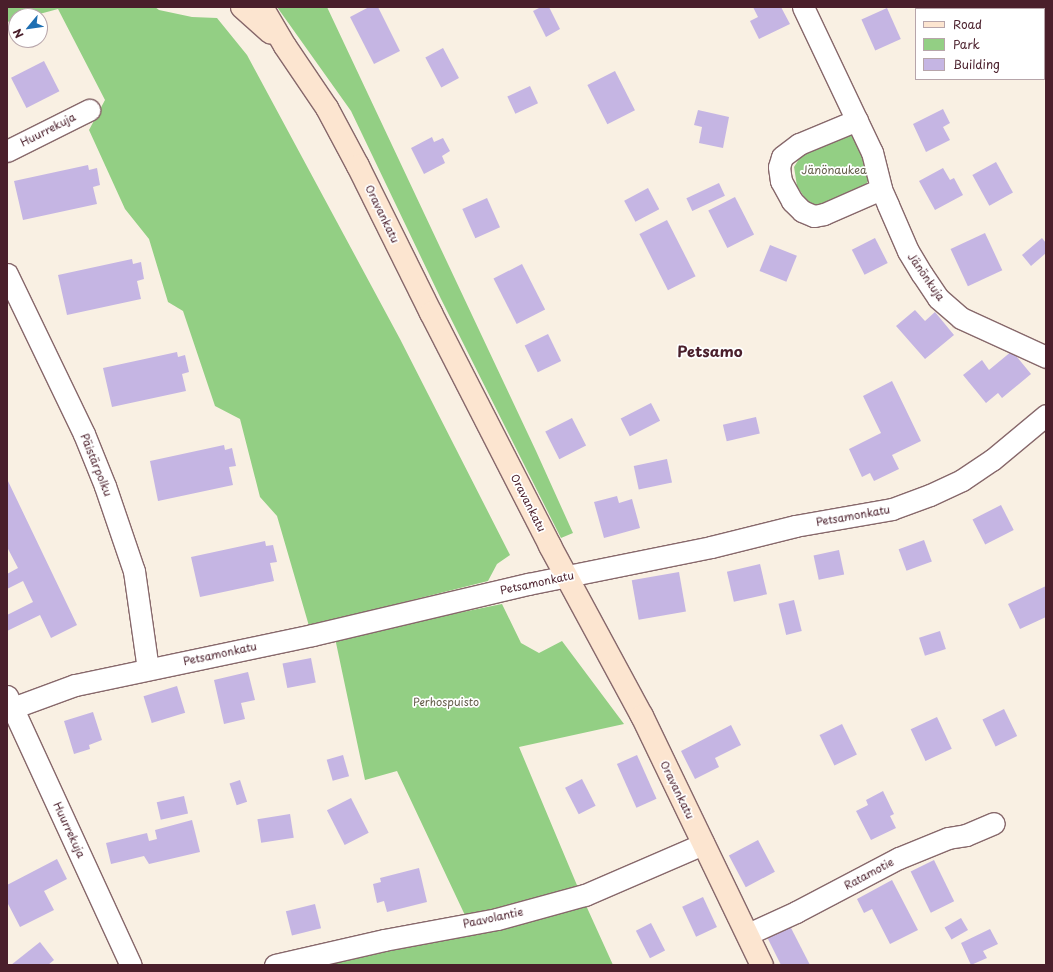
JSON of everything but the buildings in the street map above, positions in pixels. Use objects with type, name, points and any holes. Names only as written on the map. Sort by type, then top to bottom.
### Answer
[{"type":"street","name":"Oravankatu","points":[[242,7],[285,46]]},
{"type":"street","name":"Oravankatu","points":[[262,7],[285,46],[327,108],[358,166],[431,313],[567,577],[642,716],[762,965]]},
{"type":"street","name":"Jänönkuja","points":[[803,7],[872,152],[881,189],[908,251],[938,298],[961,318],[1046,357]]},
{"type":"street","name":"Huurrekuja","points":[[7,151],[89,110]]},
{"type":"street","points":[[857,120],[799,144],[782,156],[779,167],[781,181],[792,201],[802,211],[814,216],[824,214],[881,189]]},
{"type":"street","name":"Päistärpolku","points":[[7,274],[84,434],[105,486],[134,571],[148,669]]},
{"type":"street","name":"Petsamonkatu","points":[[9,705],[76,685],[312,635],[481,595],[712,547],[795,526],[892,510],[962,480],[992,460],[1046,415]]},
{"type":"street","name":"Huurrekuja","points":[[9,705],[131,965]]},
{"type":"street","name":"Ratamotie","points":[[748,934],[803,908],[899,858],[948,838],[966,835],[994,823]]},
{"type":"street","name":"Paavolantie","points":[[275,965],[384,940],[497,919],[585,895],[703,844]]},
{"type":"green space","points":[[7,7],[155,7],[159,10],[192,17],[217,18],[247,55],[400,339],[510,555],[497,564],[488,581],[309,626],[277,516],[260,497],[240,419],[215,406],[183,311],[168,302],[149,239],[125,209],[89,130],[105,100],[58,9],[48,12],[48,8],[8,8],[7,22]]},
{"type":"green space","points":[[277,7],[327,7],[536,451],[573,533],[561,538],[441,299],[351,111]]},
{"type":"green space","name":"Jänönaukea","points":[[848,135],[859,137],[873,174],[864,187],[813,207],[806,200],[797,186],[794,167],[804,151],[831,139]]},
{"type":"green space","name":"Perhospuisto","points":[[502,604],[521,643],[539,653],[562,641],[624,724],[519,747],[579,890],[613,965],[299,965],[471,928],[397,771],[365,780],[335,638]]},
{"type":"district","name":"Petsamo","points":[[710,351]]}]
